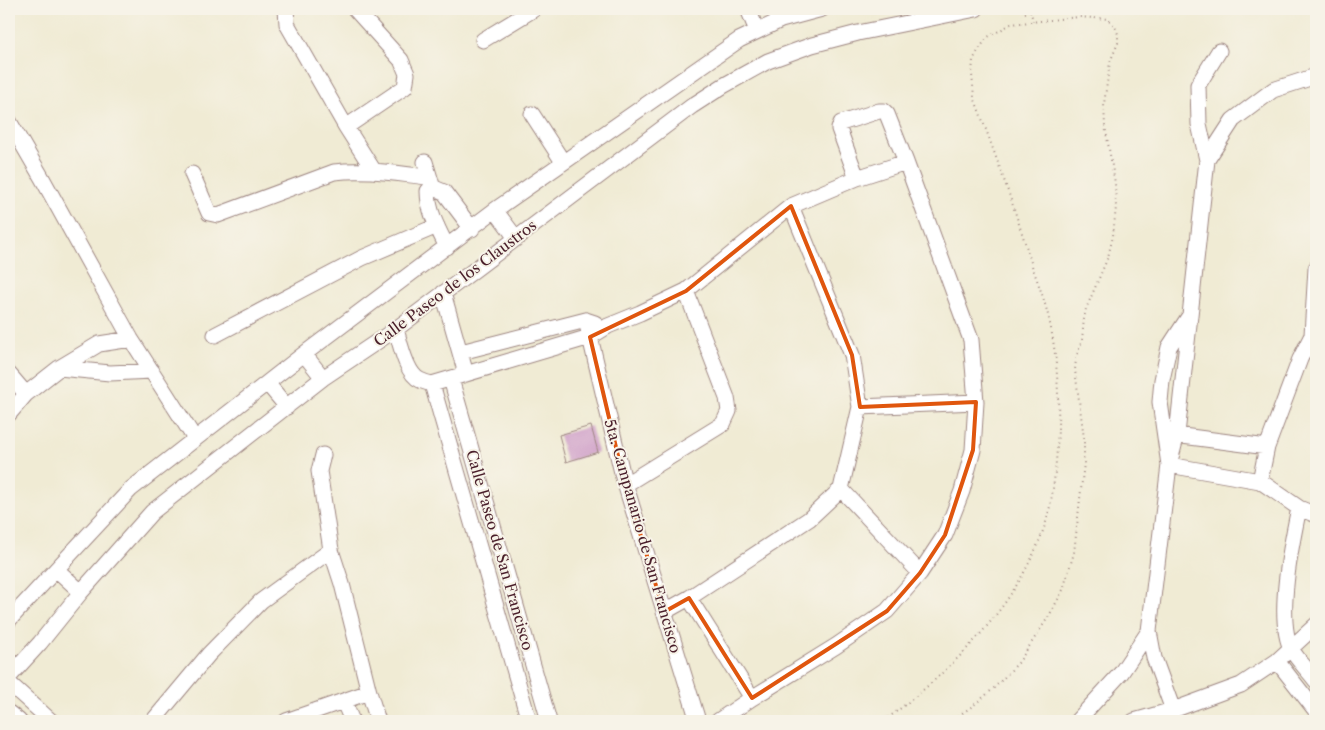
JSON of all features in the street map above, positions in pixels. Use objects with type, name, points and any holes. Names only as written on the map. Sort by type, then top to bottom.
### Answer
[{"type":"street","points":[[286,9],[287,24],[346,127],[374,171]]},
{"type":"street","points":[[346,127],[405,87],[407,74],[401,60],[355,9]]},
{"type":"street","points":[[483,40],[511,15],[534,9]]},
{"type":"street","points":[[748,9],[757,31]]},
{"type":"street","points":[[9,620],[132,489],[304,354],[496,210],[739,40],[757,31],[779,14],[822,9]]},
{"type":"street","name":"Calle Paseo de los Claustros","points":[[9,677],[152,512],[323,378],[396,329],[692,106],[768,61],[812,45],[858,33],[976,9]]},
{"type":"street","points":[[1173,710],[1154,658],[1149,631],[1169,465],[1170,434],[1190,316],[1207,160],[1199,124],[1198,85],[1219,50]]},
{"type":"street","points":[[1207,160],[1233,120],[1274,90],[1316,76]]},
{"type":"street","points":[[718,721],[836,646],[887,611],[920,573],[945,536],[962,491],[973,450],[976,402],[971,340],[906,162],[887,114],[884,111],[840,123],[839,129],[857,178]]},
{"type":"street","points":[[532,114],[563,162]]},
{"type":"street","points":[[9,121],[131,338],[195,439]]},
{"type":"street","points":[[425,162],[431,182],[428,200],[447,247]]},
{"type":"street","points":[[396,329],[408,366],[414,376],[432,384],[590,337],[608,326],[686,291],[791,206],[857,178],[906,162]]},
{"type":"street","points":[[192,174],[208,213],[218,215],[334,172],[350,170],[374,171],[431,182],[444,192],[472,229]]},
{"type":"street","points":[[664,612],[689,598],[809,519],[840,489],[860,407],[852,355],[791,206]]},
{"type":"street","points":[[496,210],[516,238]]},
{"type":"street","points":[[215,335],[362,258],[437,226]]},
{"type":"street","points":[[1260,481],[1267,447],[1300,359],[1314,333],[1316,268]]},
{"type":"street","points":[[626,484],[723,424],[729,411],[727,398],[686,291]]},
{"type":"street","points":[[443,293],[466,374]]},
{"type":"street","points":[[1170,434],[1160,402],[1162,380],[1169,347],[1190,316]]},
{"type":"street","points":[[461,352],[586,320],[608,326]]},
{"type":"street","name":"5ta. Campanario de San Francisco","points":[[586,320],[626,484],[698,721]]},
{"type":"street","points":[[9,414],[26,394],[59,368],[99,344],[131,338]]},
{"type":"street","points":[[304,354],[323,378]]},
{"type":"street","points":[[59,368],[117,373],[152,371]]},
{"type":"street","points":[[9,374],[26,394]]},
{"type":"street","name":"Calle Paseo de San Francisco","points":[[451,379],[548,721]]},
{"type":"street","points":[[268,383],[286,407]]},
{"type":"street","name":"Calle Paseo de San Francisco","points":[[432,384],[528,721]]},
{"type":"street","points":[[860,407],[976,402]]},
{"type":"street","points":[[1170,434],[1267,447]]},
{"type":"street","points":[[322,455],[318,471],[331,550],[342,584],[378,721]]},
{"type":"street","points":[[1169,465],[1260,481],[1298,508],[1316,515]]},
{"type":"street","points":[[840,489],[920,573]]},
{"type":"street","points":[[1298,508],[1289,556],[1285,601],[1287,629],[1291,649],[1316,680]]},
{"type":"street","points":[[152,721],[210,654],[261,601],[331,550]]},
{"type":"street","points":[[484,569],[504,565]]},
{"type":"street","points":[[57,570],[81,592]]},
{"type":"street","points":[[689,598],[752,698]]},
{"type":"street","points":[[1134,721],[1173,710],[1241,685],[1277,661],[1316,625]]},
{"type":"street","points":[[1077,721],[1121,672],[1149,631]]},
{"type":"street","points":[[1277,661],[1316,711]]},
{"type":"street","points":[[9,683],[51,721]]},
{"type":"street","points":[[286,721],[369,692]]},
{"type":"street","points":[[344,702],[352,721]]},
{"type":"street","points":[[9,713],[19,721]]},
{"type":"path","points":[[1023,9],[1024,13],[1031,12],[1032,22]]},
{"type":"path","points":[[884,721],[938,678],[978,637],[1017,585],[1033,555],[1048,512],[1057,441],[1056,360],[1049,320],[1026,243],[974,97],[972,86],[973,60],[988,37],[1011,24],[1084,17],[1108,20],[1115,26],[1118,34],[1118,44],[1110,62],[1104,104],[1105,126],[1115,183],[1116,207],[1113,236],[1108,257],[1086,309],[1082,340],[1076,358],[1075,370],[1084,438],[1084,463],[1074,553],[1063,590],[1049,616],[1019,662],[987,694],[951,721]]},
{"type":"highlighted area","points":[[791,206],[852,355],[860,407],[976,402],[973,450],[945,535],[920,573],[887,611],[752,698],[689,598],[664,612],[623,477],[590,337],[686,291]]},
{"type":"building","points":[[591,426],[598,452],[566,462],[559,435]]}]
